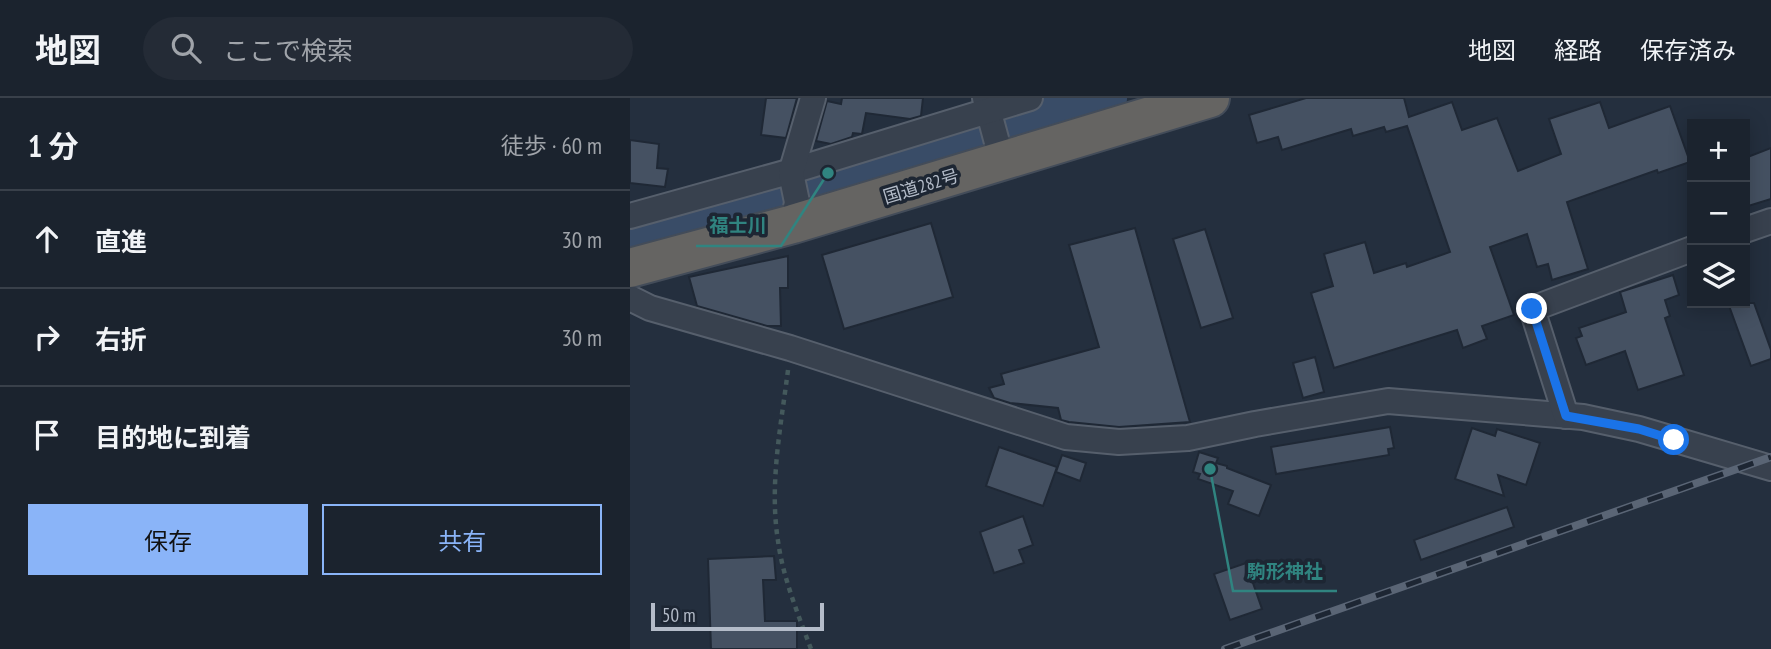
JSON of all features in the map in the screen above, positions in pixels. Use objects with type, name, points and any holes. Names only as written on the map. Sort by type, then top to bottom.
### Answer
[{"type":"highway","name":"国道282号","points":[[630,268],[795,213],[1002,161],[1210,98]]},
{"type":"street","points":[[795,213],[791,172],[813,98]]},
{"type":"street","points":[[630,216],[791,172],[987,107],[1030,98]]},
{"type":"street","points":[[987,107],[1002,161]]},
{"type":"street","points":[[1750,228],[1771,221]]},
{"type":"street","points":[[1566,416],[1532,309],[1687,251]]},
{"type":"street","points":[[630,298],[650,308],[790,348],[1066,437],[1118,442],[1188,438],[1388,401],[1566,416],[1639,429],[1771,468]]},
{"type":"path","points":[[790,348],[775,477],[778,541],[790,593],[811,649]]},
{"type":"building","points":[[766,98],[797,98],[786,138],[761,135]]},
{"type":"building","points":[[842,98],[923,98],[921,116],[910,119],[866,113],[862,134],[853,133],[852,137],[831,144],[816,141],[827,101],[841,104]]},
{"type":"building","points":[[1306,98],[1404,98],[1409,117],[1452,102],[1462,130],[1497,118],[1518,171],[1561,154],[1549,119],[1600,102],[1609,128],[1670,106],[1687,154],[1687,163],[1658,173],[1657,170],[1567,202],[1588,269],[1552,280],[1548,264],[1537,267],[1527,234],[1490,247],[1514,315],[1482,326],[1487,339],[1463,348],[1457,330],[1334,368],[1311,293],[1333,286],[1324,254],[1365,242],[1374,273],[1406,263],[1407,267],[1450,252],[1407,126],[1386,132],[1384,127],[1353,136],[1351,129],[1282,150],[1278,137],[1257,143],[1249,115]]},
{"type":"building","points":[[630,140],[659,144],[657,168],[668,169],[665,187],[630,183]]},
{"type":"building","points":[[1771,148],[1771,199],[1750,205],[1750,182],[1750,156]]},
{"type":"building","points":[[931,223],[953,297],[844,329],[822,255]]},
{"type":"building","points":[[1135,228],[1190,422],[1119,427],[1069,422],[1061,420],[1058,408],[1010,403],[994,398],[989,388],[1004,384],[1001,374],[1099,347],[1069,245]]},
{"type":"building","points":[[1205,229],[1233,318],[1201,328],[1173,239]]},
{"type":"building","points":[[788,256],[788,288],[780,288],[781,326],[767,326],[697,306],[689,277]]},
{"type":"building","points":[[1673,275],[1679,295],[1665,300],[1670,316],[1665,318],[1684,375],[1638,390],[1625,351],[1586,365],[1576,338],[1582,336],[1579,328],[1626,312],[1620,292]]},
{"type":"building","points":[[1750,303],[1754,303],[1771,350],[1771,359],[1751,366],[1730,308],[1750,308]]},
{"type":"building","points":[[1315,357],[1324,392],[1303,398],[1293,363]]},
{"type":"building","points":[[1390,427],[1394,448],[1388,449],[1389,455],[1276,474],[1271,447]]},
{"type":"building","points":[[1472,428],[1495,436],[1497,429],[1540,443],[1526,485],[1498,475],[1504,496],[1455,479]]},
{"type":"building","points":[[999,447],[1057,467],[1043,506],[986,486]]},
{"type":"building","points":[[1199,452],[1218,458],[1216,463],[1271,485],[1259,516],[1228,504],[1233,491],[1198,479],[1200,474],[1193,472]]},
{"type":"building","points":[[1062,455],[1086,463],[1080,481],[1056,472]]},
{"type":"building","points":[[1507,507],[1514,527],[1421,560],[1414,540]]},
{"type":"building","points":[[1023,516],[1033,545],[1019,550],[1024,563],[994,573],[980,532]]},
{"type":"building","points":[[774,556],[776,580],[763,580],[765,621],[797,621],[797,649],[711,649],[708,559]]},
{"type":"building","points":[[1246,563],[1262,609],[1230,620],[1214,574]]},
{"type":"waterway","points":[[630,239],[828,173],[1106,98]]},
{"type":"railway","points":[[1225,649],[1771,457]]},
{"type":"place","name":"福士川","points":[[828,173]]},
{"type":"place","name":"駒形神社","points":[[1210,469]]},
{"type":"route","points":[[1532,309],[1566,416],[1639,429],[1674,440]]}]
